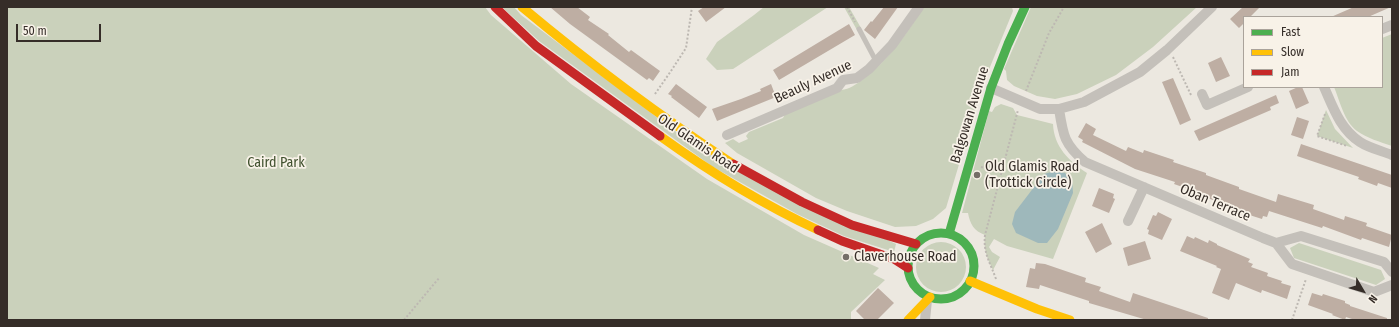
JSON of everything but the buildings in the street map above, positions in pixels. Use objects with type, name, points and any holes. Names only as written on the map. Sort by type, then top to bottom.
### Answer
[{"type":"street","name":"Old Glamis Road","points":[[495,7],[536,46],[699,163],[793,218],[842,241],[894,258],[908,268]]},
{"type":"street","name":"Old Glamis Road","points":[[522,7],[564,42],[647,104],[738,167],[802,202],[852,225],[916,244]]},
{"type":"street","name":"Beauly Avenue","points":[[727,136],[740,135],[837,88],[843,80],[857,78],[892,45],[919,7]]},
{"type":"street","name":"Balgowan Avenue","points":[[949,234],[992,88],[1008,44],[1025,7]]},
{"type":"street","points":[[992,88],[1040,109],[1059,109],[1084,102],[1140,72],[1167,50],[1212,7]]},
{"type":"street","points":[[1202,94],[1207,105],[1246,88]]},
{"type":"street","points":[[1324,88],[1340,123],[1350,134],[1361,143],[1392,155]]},
{"type":"street","name":"Oban Terrace","points":[[1059,109],[1063,133],[1068,145],[1075,154],[1085,162],[1276,243]]},
{"type":"street","points":[[1128,221],[1144,188]]},
{"type":"street","points":[[937,233],[949,234],[960,239],[968,247],[973,257],[974,269],[970,281],[964,290],[954,296],[944,299],[928,298],[921,292],[910,278],[908,268],[910,256],[916,244],[925,237],[937,233]]},
{"type":"street","points":[[1392,272],[1384,262],[1301,236],[1276,243],[1292,264],[1374,292],[1392,285]]},
{"type":"street","points":[[970,281],[1037,309],[1070,320]]},
{"type":"street","points":[[908,320],[928,298]]},
{"type":"street","points":[[924,320],[928,298]]},
{"type":"lane","points":[[859,29],[876,61]]},
{"type":"path","points":[[647,104],[671,72],[686,48],[692,7]]},
{"type":"path","points":[[847,7],[859,29]]},
{"type":"path","points":[[992,291],[997,281],[986,257],[984,244],[1001,172],[1021,101],[1049,33],[1064,7]]},
{"type":"path","points":[[1167,50],[1175,58],[1191,95],[1200,91],[1202,94]]},
{"type":"path","points":[[1333,107],[1326,110],[1317,136],[1353,148],[1361,143]]},
{"type":"path","points":[[970,164],[1001,172]]},
{"type":"path","points":[[1292,320],[1310,270]]},
{"type":"path","points":[[404,320],[439,278]]},
{"type":"green space","name":"Caird Park","points":[[7,7],[485,7],[491,15],[571,84],[707,179],[804,235],[879,268],[873,274],[885,280],[851,312],[851,320],[7,320]]},
{"type":"green space","points":[[502,7],[514,7],[521,15],[699,149],[896,244],[894,252],[844,236],[797,214],[713,167],[539,41]]},
{"type":"green space","points":[[764,7],[828,7],[733,69],[717,70],[706,59],[717,42]]},
{"type":"green space","points":[[844,7],[849,7],[861,28],[857,30]]},
{"type":"green space","points":[[924,7],[1012,7],[1013,11],[983,84],[946,208],[933,219],[916,226],[895,227],[847,211],[816,198],[737,153],[725,143],[733,139],[739,143],[748,139],[746,136],[749,132],[783,118],[785,114],[857,84],[881,64],[889,55],[904,37]]},
{"type":"green space","points":[[1031,7],[1197,7],[1153,47],[1116,75],[1077,94],[1055,99],[1037,96],[1014,86],[1007,80],[1006,71],[1004,69]]},
{"type":"green space","points":[[1392,34],[1392,146],[1365,136],[1353,127],[1343,110],[1334,88],[1383,88],[1383,38]]},
{"type":"green space","points":[[1001,104],[1013,108],[1017,115],[1053,124],[1056,140],[1059,146],[1074,164],[1087,173],[1053,259],[1007,246],[994,239],[989,247],[992,252],[1000,257],[993,270],[986,253],[985,235],[973,227],[968,213],[962,213],[989,111],[992,112],[995,107]]},
{"type":"green space","points":[[1326,110],[1335,129],[1353,148],[1317,136]]},
{"type":"green space","points":[[936,242],[946,242],[959,249],[966,262],[966,272],[959,285],[946,292],[936,292],[927,288],[920,281],[916,272],[916,262],[920,253],[927,246]]},
{"type":"green space","points":[[1299,243],[1381,270],[1385,279],[1376,285],[1294,258],[1290,248]]},
{"type":"water","points":[[1055,171],[1065,173],[1072,180],[1073,193],[1058,229],[1047,243],[1038,243],[1016,233],[1012,224],[1015,212],[1044,174]]},
{"type":"traffic: fast","points":[[949,234],[991,88],[1008,44],[1025,7]]},
{"type":"traffic: fast","points":[[941,233],[953,236],[964,243],[971,254],[974,266],[971,278],[964,289],[953,296],[941,299],[929,296],[918,289],[911,278],[908,266],[911,254],[918,243],[929,236],[941,233]]},
{"type":"traffic: slow","points":[[522,7],[625,88],[733,164]]},
{"type":"traffic: slow","points":[[660,136],[737,187],[818,230]]},
{"type":"traffic: slow","points":[[970,281],[1037,309],[1070,320]]},
{"type":"traffic: slow","points":[[908,320],[930,297]]},
{"type":"traffic: jam","points":[[495,7],[536,46],[660,136]]},
{"type":"traffic: jam","points":[[733,164],[802,202],[852,225],[916,244]]},
{"type":"traffic: jam","points":[[818,230],[842,241],[894,259],[908,268]]},
{"type":"place","name":"Old Glamis Road (Trottick Circle)","points":[[977,175]]},
{"type":"place","name":"Claverhouse Road","points":[[846,257]]}]
